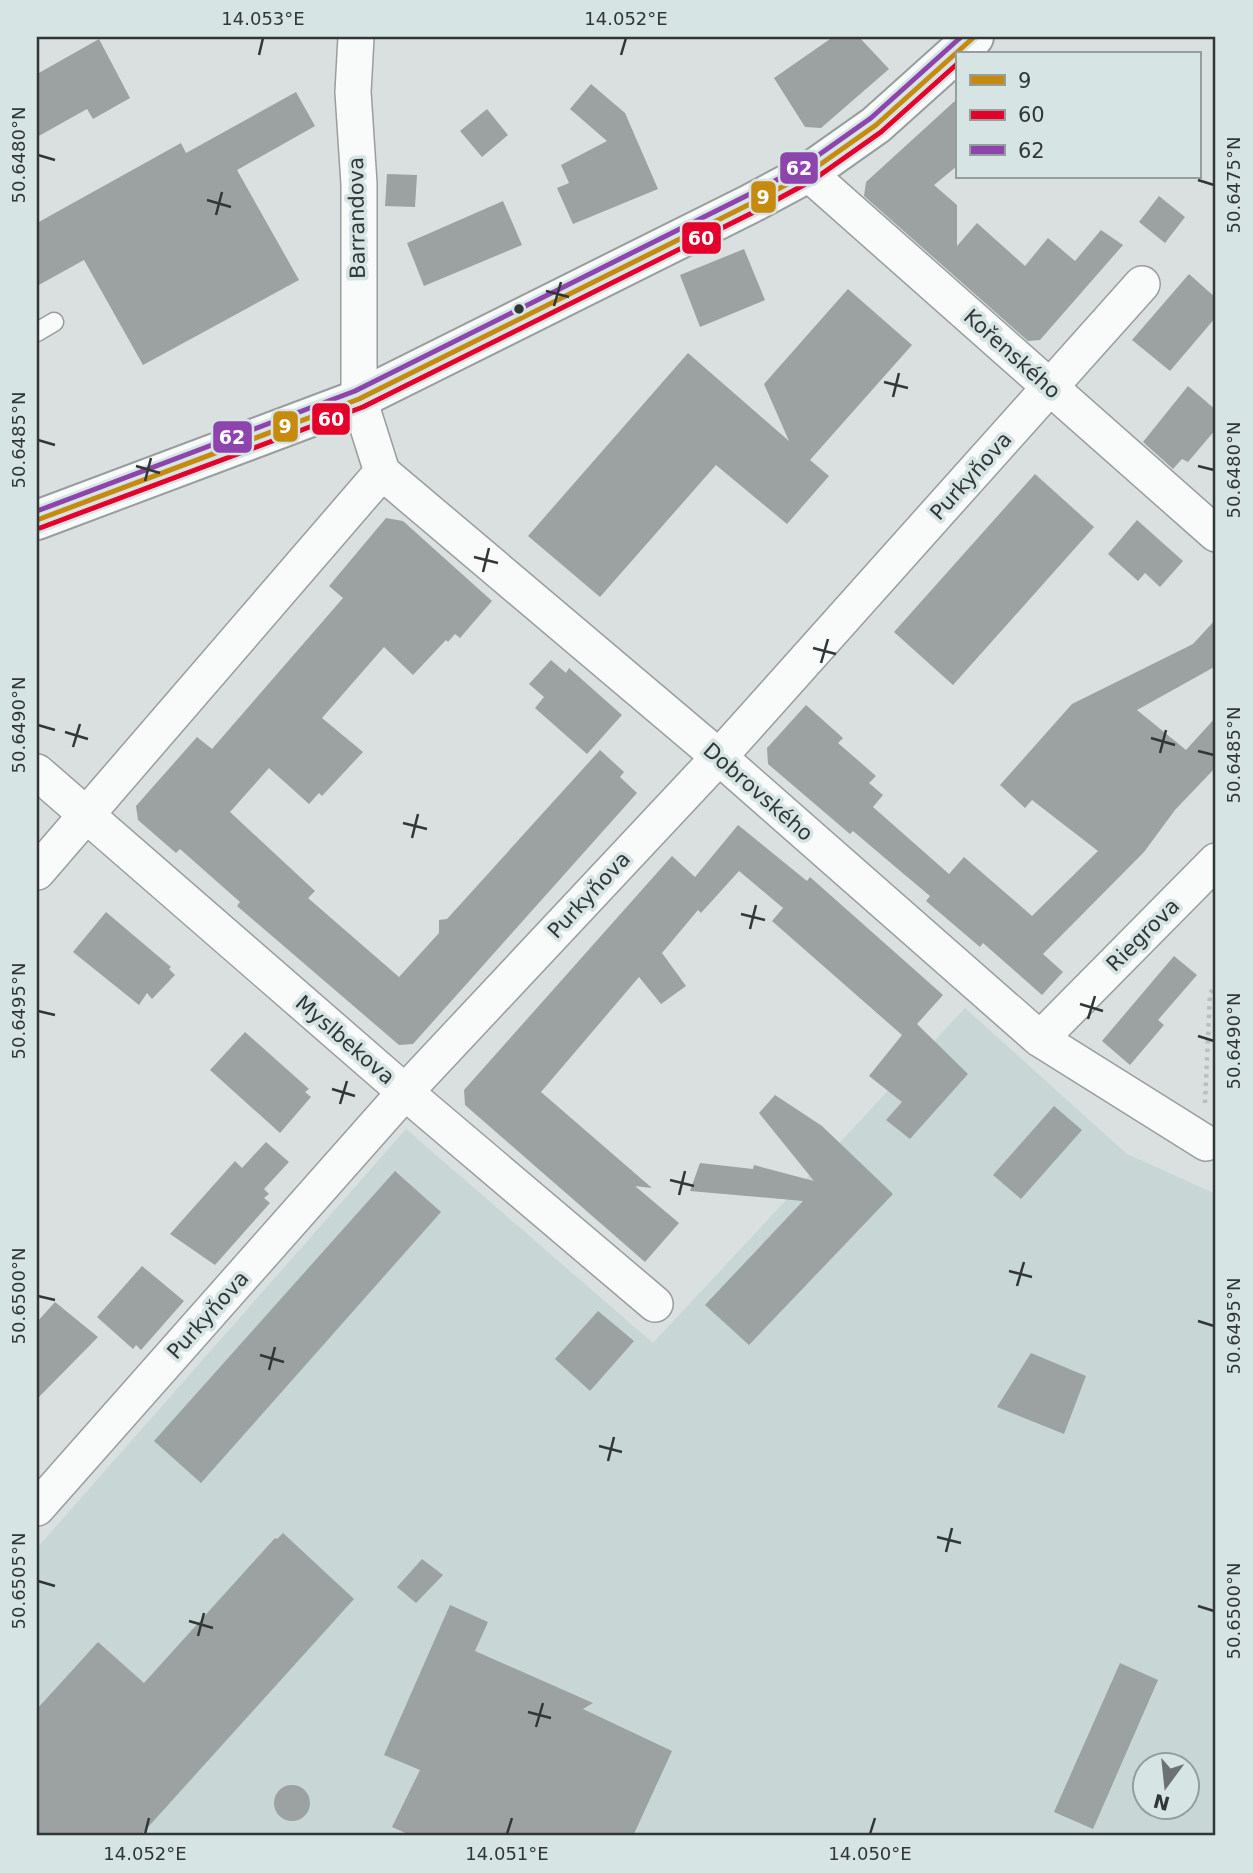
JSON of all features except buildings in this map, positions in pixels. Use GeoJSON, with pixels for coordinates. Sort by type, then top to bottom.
{"type":"FeatureCollection","features":[{"type":"Feature","properties":{"kind":"street","name":"Barrandova"},"geometry":{"type":"LineString","coordinates":[[356,37],[353,92],[359,184],[359,399]]}},
{"type":"Feature","properties":{"kind":"street"},"geometry":{"type":"LineString","coordinates":[[957,52],[974,37]]}},
{"type":"Feature","properties":{"kind":"street"},"geometry":{"type":"LineString","coordinates":[[37,520],[359,399],[808,173],[876,125],[956,53]]}},
{"type":"Feature","properties":{"kind":"street","name":"Kořenského"},"geometry":{"type":"LineString","coordinates":[[808,173],[1216,534]]}},
{"type":"Feature","properties":{"kind":"street","name":"Purkyňova"},"geometry":{"type":"LineString","coordinates":[[37,1508],[405,1092],[719,757],[1142,284]]}},
{"type":"Feature","properties":{"kind":"street"},"geometry":{"type":"LineString","coordinates":[[37,872],[382,472],[359,399]]}},
{"type":"Feature","properties":{"kind":"street","name":"Dobrovského"},"geometry":{"type":"LineString","coordinates":[[382,472],[719,757],[1040,1039],[1206,1143]]}},
{"type":"Feature","properties":{"kind":"street","name":"Myslbekova"},"geometry":{"type":"LineString","coordinates":[[37,772],[405,1092],[655,1304]]}},
{"type":"Feature","properties":{"kind":"street","name":"Riegrova"},"geometry":{"type":"LineString","coordinates":[[1040,1039],[1216,860]]}},
{"type":"Feature","properties":{"kind":"lane"},"geometry":{"type":"LineString","coordinates":[[37,332],[54,322]]}},
{"type":"Feature","properties":{"kind":"path"},"geometry":{"type":"LineString","coordinates":[[1206,1143],[1204,1078],[1210,994],[1216,983]]}},
{"type":"Feature","properties":{"kind":"shaded area"},"geometry":{"type":"Polygon","coordinates":[[[965,1008],[1127,1154],[1216,1194],[1216,1836],[37,1836],[37,1548],[406,1129],[653,1343],[965,1008]]]}},
{"type":"Feature","properties":{"kind":"transit line","name":"62"},"geometry":{"type":"LineString","coordinates":[[37,511],[355,391],[746,196],[803,166],[871,118],[961,37]]}},
{"type":"Feature","properties":{"kind":"transit line","name":"9"},"geometry":{"type":"LineString","coordinates":[[957,52],[974,37]]}},
{"type":"Feature","properties":{"kind":"transit line","name":"9"},"geometry":{"type":"LineString","coordinates":[[37,520],[359,399],[750,204],[808,173],[876,125],[956,53]]}},
{"type":"Feature","properties":{"kind":"transit line","name":"60"},"geometry":{"type":"LineString","coordinates":[[40,528],[363,407],[754,212],[813,180],[881,132],[956,65]]}}]}
